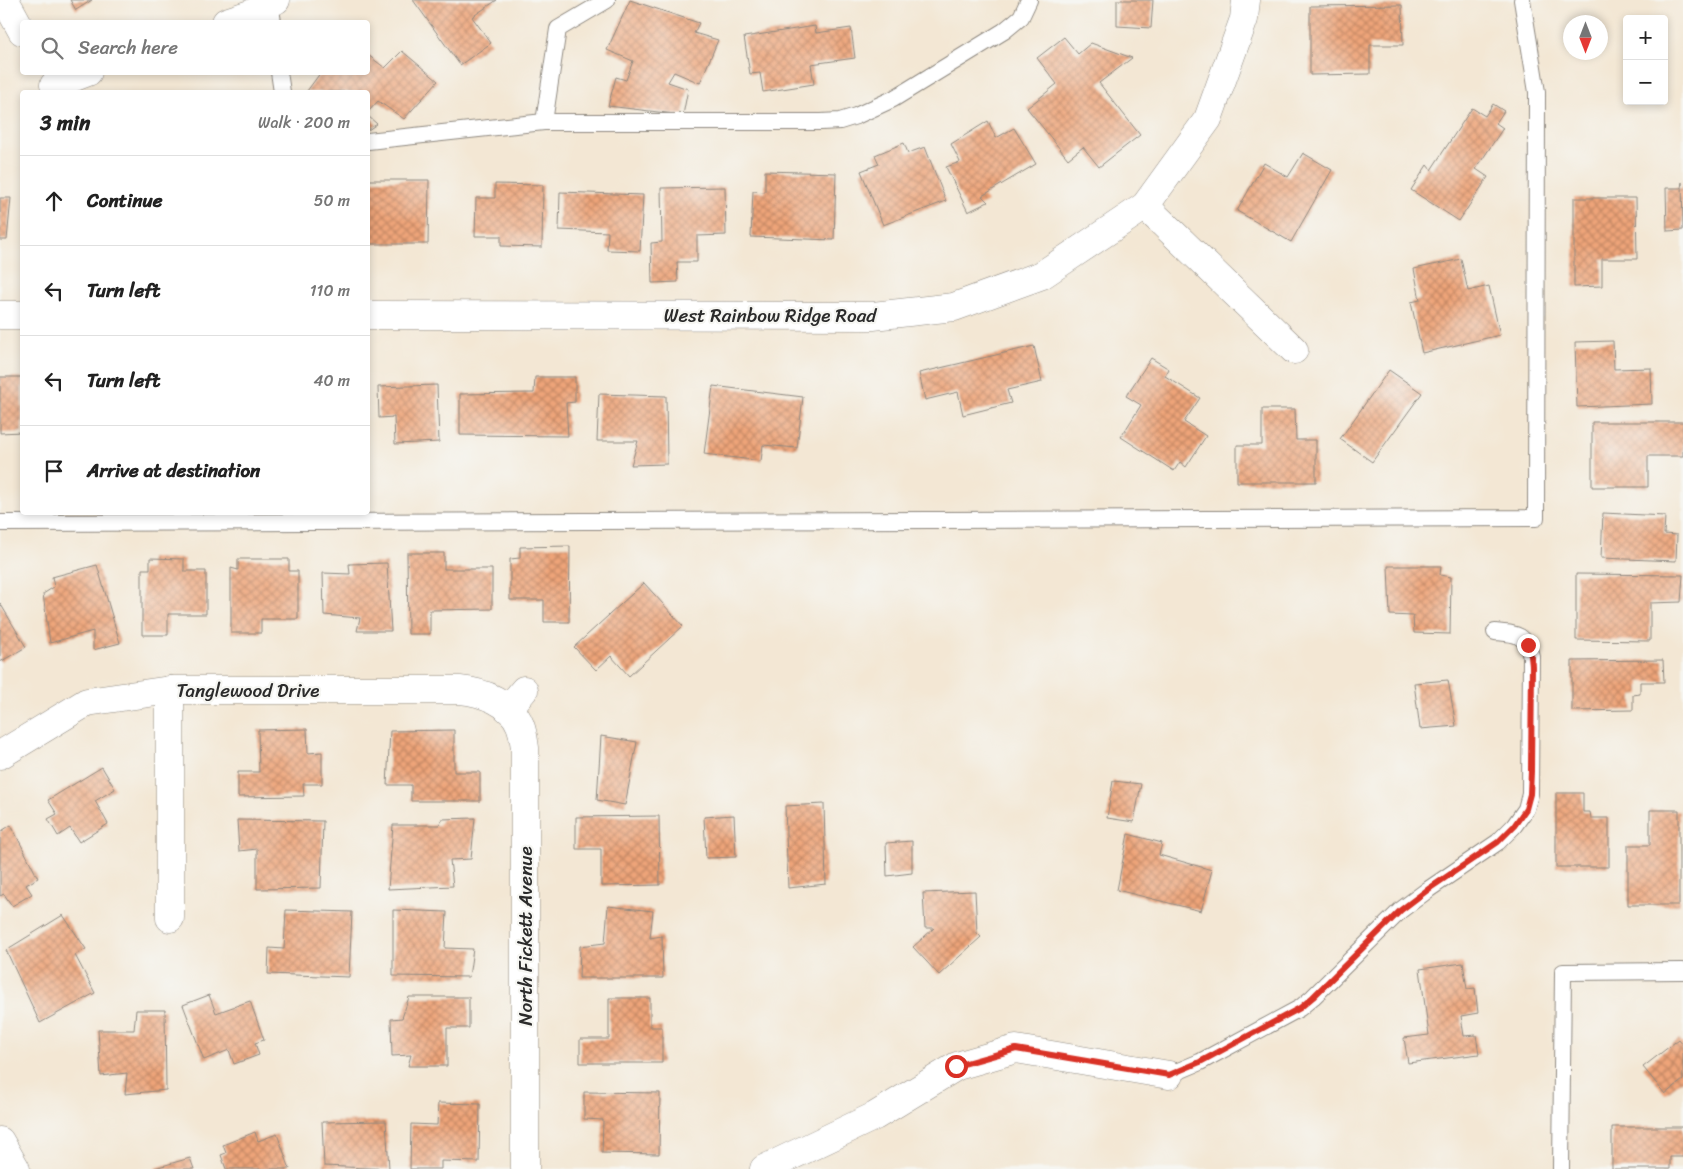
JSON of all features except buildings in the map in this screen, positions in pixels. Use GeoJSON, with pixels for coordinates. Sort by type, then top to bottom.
{"type":"FeatureCollection","features":[{"type":"Feature","properties":{"kind":"street"},"geometry":{"type":"LineString","coordinates":[[5,0],[20,27]]}},
{"type":"Feature","properties":{"kind":"street","name":"West Rainbow Ridge Road"},"geometry":{"type":"LineString","coordinates":[[370,315],[873,316],[954,308],[1042,276],[1145,206],[1208,119],[1244,20],[1246,0]]}},
{"type":"Feature","properties":{"kind":"street"},"geometry":{"type":"LineString","coordinates":[[232,20],[254,12],[273,9]]}},
{"type":"Feature","properties":{"kind":"street"},"geometry":{"type":"LineString","coordinates":[[52,83],[78,75]]}},
{"type":"Feature","properties":{"kind":"street"},"geometry":{"type":"LineString","coordinates":[[1145,206],[1294,350]]}},
{"type":"Feature","properties":{"kind":"street"},"geometry":{"type":"LineString","coordinates":[[0,315],[20,315]]}},
{"type":"Feature","properties":{"kind":"street"},"geometry":{"type":"LineString","coordinates":[[170,690],[170,918]]}},
{"type":"Feature","properties":{"kind":"street","name":"Tanglewood Drive"},"geometry":{"type":"LineString","coordinates":[[0,755],[87,702],[170,690],[460,690],[474,691],[492,698],[516,699]]}},
{"type":"Feature","properties":{"kind":"street","name":"North Fickett Avenue"},"geometry":{"type":"LineString","coordinates":[[516,699],[525,748],[525,1169]]}},
{"type":"Feature","properties":{"kind":"street"},"geometry":{"type":"LineString","coordinates":[[764,1169],[874,1116],[956,1066],[1016,1049],[1169,1075]]}},
{"type":"Feature","properties":{"kind":"street"},"geometry":{"type":"LineString","coordinates":[[0,1140],[16,1169]]}},
{"type":"Feature","properties":{"kind":"lane"},"geometry":{"type":"LineString","coordinates":[[544,122],[558,29],[606,0]]}},
{"type":"Feature","properties":{"kind":"lane"},"geometry":{"type":"LineString","coordinates":[[370,140],[544,122],[840,121],[893,99],[1004,31],[1021,17],[1029,0]]}},
{"type":"Feature","properties":{"kind":"lane"},"geometry":{"type":"LineString","coordinates":[[0,524],[1536,518],[1537,92],[1522,0]]}},
{"type":"Feature","properties":{"kind":"lane"},"geometry":{"type":"LineString","coordinates":[[279,75],[282,90]]}},
{"type":"Feature","properties":{"kind":"lane"},"geometry":{"type":"LineString","coordinates":[[1169,1075],[1200,1062],[1300,1008],[1401,910],[1498,842],[1514,826],[1526,809],[1530,794],[1531,656],[1528,645],[1523,638],[1514,634],[1495,632]]}},
{"type":"Feature","properties":{"kind":"lane"},"geometry":{"type":"LineString","coordinates":[[1561,1169],[1564,972],[1683,971]]}},
{"type":"Feature","properties":{"kind":"route"},"geometry":{"type":"LineString","coordinates":[[956,1066],[1016,1049],[1169,1075],[1200,1062],[1300,1008],[1401,910],[1498,842],[1514,826],[1526,809],[1530,794],[1531,771],[1532,666],[1528,645]]}}]}
